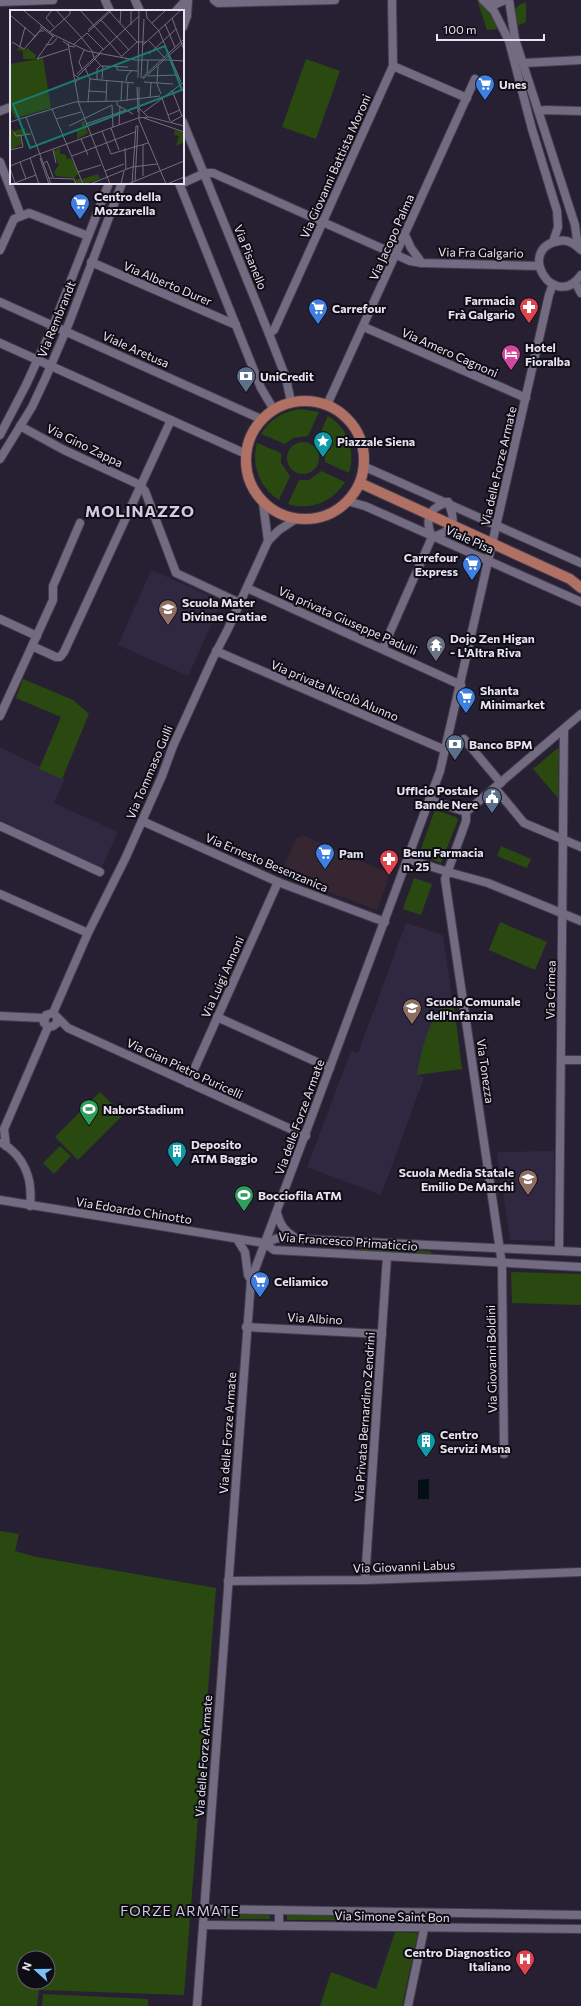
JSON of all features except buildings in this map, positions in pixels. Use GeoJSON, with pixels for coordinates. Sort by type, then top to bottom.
{"type":"FeatureCollection","features":[{"type":"Feature","properties":{"kind":"main road"},"geometry":{"type":"LineString","coordinates":[[312,401],[327,405],[342,414],[353,426],[362,444],[363,466],[360,483],[347,501],[338,509],[325,516],[310,519],[296,519],[281,515],[263,503],[254,491],[248,478],[246,454],[251,434],[262,418],[274,410],[291,402],[312,401]]}},
{"type":"Feature","properties":{"kind":"main road","name":"Viale Pisa"},"geometry":{"type":"LineString","coordinates":[[360,483],[570,579]]}},
{"type":"Feature","properties":{"kind":"main road"},"geometry":{"type":"LineString","coordinates":[[570,579],[581,580]]}},
{"type":"Feature","properties":{"kind":"main road"},"geometry":{"type":"LineString","coordinates":[[570,579],[581,588]]}},
{"type":"Feature","properties":{"kind":"street"},"geometry":{"type":"LineString","coordinates":[[0,2],[53,0]]}},
{"type":"Feature","properties":{"kind":"street"},"geometry":{"type":"LineString","coordinates":[[105,0],[110,10]]}},
{"type":"Feature","properties":{"kind":"street"},"geometry":{"type":"LineString","coordinates":[[135,0],[140,10]]}},
{"type":"Feature","properties":{"kind":"street"},"geometry":{"type":"LineString","coordinates":[[177,10],[187,0]]}},
{"type":"Feature","properties":{"kind":"street"},"geometry":{"type":"LineString","coordinates":[[184,24],[187,16],[187,0]]}},
{"type":"Feature","properties":{"kind":"street"},"geometry":{"type":"LineString","coordinates":[[214,0],[218,3],[335,0]]}},
{"type":"Feature","properties":{"kind":"street","name":"Via Giovanni Battista Moroni"},"geometry":{"type":"LineString","coordinates":[[269,334],[274,330],[393,66],[392,0]]}},
{"type":"Feature","properties":{"kind":"street"},"geometry":{"type":"LineString","coordinates":[[485,1],[496,4],[505,0]]}},
{"type":"Feature","properties":{"kind":"street"},"geometry":{"type":"LineString","coordinates":[[509,0],[515,39],[575,225],[580,249]]}},
{"type":"Feature","properties":{"kind":"street"},"geometry":{"type":"LineString","coordinates":[[485,1],[494,11],[509,41],[528,114],[557,211],[558,227],[553,242],[543,251],[539,266],[542,275],[553,284],[564,286],[575,282],[581,275]]}},
{"type":"Feature","properties":{"kind":"street"},"geometry":{"type":"LineString","coordinates":[[524,63],[581,60]]}},
{"type":"Feature","properties":{"kind":"street"},"geometry":{"type":"LineString","coordinates":[[393,66],[467,98]]}},
{"type":"Feature","properties":{"kind":"street","name":"Via Jacopo Palma"},"geometry":{"type":"LineString","coordinates":[[327,405],[364,327],[475,79]]}},
{"type":"Feature","properties":{"kind":"street"},"geometry":{"type":"LineString","coordinates":[[0,112],[10,107]]}},
{"type":"Feature","properties":{"kind":"street"},"geometry":{"type":"LineString","coordinates":[[539,111],[581,111]]}},
{"type":"Feature","properties":{"kind":"street","name":"Via Pisanello"},"geometry":{"type":"LineString","coordinates":[[184,124],[286,378],[291,402]]}},
{"type":"Feature","properties":{"kind":"street"},"geometry":{"type":"LineString","coordinates":[[0,162],[21,216]]}},
{"type":"Feature","properties":{"kind":"street"},"geometry":{"type":"LineString","coordinates":[[184,182],[204,173]]}},
{"type":"Feature","properties":{"kind":"street","name":"Via Fra Galgario"},"geometry":{"type":"LineString","coordinates":[[204,173],[213,173],[324,221],[410,261],[422,263],[539,266]]}},
{"type":"Feature","properties":{"kind":"street","name":"Via Rembrandt"},"geometry":{"type":"LineString","coordinates":[[0,435],[9,421],[53,326],[109,184]]}},
{"type":"Feature","properties":{"kind":"street","name":"Via Rembrandt"},"geometry":{"type":"LineString","coordinates":[[0,459],[32,407],[66,331],[122,184]]}},
{"type":"Feature","properties":{"kind":"street"},"geometry":{"type":"LineString","coordinates":[[181,184],[261,388],[274,410]]}},
{"type":"Feature","properties":{"kind":"street"},"geometry":{"type":"LineString","coordinates":[[0,250],[14,219],[29,213],[88,236]]}},
{"type":"Feature","properties":{"kind":"street","name":"Via Fra Galgario"},"geometry":{"type":"LineString","coordinates":[[405,234],[415,254],[422,263]]}},
{"type":"Feature","properties":{"kind":"street"},"geometry":{"type":"LineString","coordinates":[[553,242],[566,241],[580,249]]}},
{"type":"Feature","properties":{"kind":"street","name":"Via Alberto Durer"},"geometry":{"type":"LineString","coordinates":[[91,262],[236,325]]}},
{"type":"Feature","properties":{"kind":"street"},"geometry":{"type":"LineString","coordinates":[[575,282],[581,293]]}},
{"type":"Feature","properties":{"kind":"street","name":"Via delle Forze Armate"},"geometry":{"type":"LineString","coordinates":[[198,2006],[246,1326],[251,1280],[306,1136],[430,800],[446,750],[549,295],[553,284]]}},
{"type":"Feature","properties":{"kind":"street","name":"Viale Aretusa"},"geometry":{"type":"LineString","coordinates":[[0,302],[262,418]]}},
{"type":"Feature","properties":{"kind":"street","name":"Via Amero Cagnoni"},"geometry":{"type":"LineString","coordinates":[[364,327],[526,398]]}},
{"type":"Feature","properties":{"kind":"street"},"geometry":{"type":"LineString","coordinates":[[0,343],[246,454]]}},
{"type":"Feature","properties":{"kind":"street"},"geometry":{"type":"LineString","coordinates":[[32,646],[56,656],[62,655],[171,420]]}},
{"type":"Feature","properties":{"kind":"street","name":"Via Gino Zappa"},"geometry":{"type":"LineString","coordinates":[[20,426],[64,450],[140,485]]}},
{"type":"Feature","properties":{"kind":"street","name":"Viale Pisa"},"geometry":{"type":"LineString","coordinates":[[363,466],[448,502],[497,526],[581,563]]}},
{"type":"Feature","properties":{"kind":"street"},"geometry":{"type":"LineString","coordinates":[[140,485],[145,491],[176,573],[240,603]]}},
{"type":"Feature","properties":{"kind":"street","name":"Viale Pisa"},"geometry":{"type":"LineString","coordinates":[[347,501],[365,506],[581,602]]}},
{"type":"Feature","properties":{"kind":"street"},"geometry":{"type":"LineString","coordinates":[[383,648],[432,537],[428,528],[430,515],[437,506],[448,502],[454,518],[451,525],[444,534],[432,537]]}},
{"type":"Feature","properties":{"kind":"street"},"geometry":{"type":"LineString","coordinates":[[263,503],[268,540]]}},
{"type":"Feature","properties":{"kind":"street","name":"Via Tommaso Gulli"},"geometry":{"type":"LineString","coordinates":[[55,1016],[88,933],[142,822],[168,764],[173,746],[268,540],[279,530],[296,519]]}},
{"type":"Feature","properties":{"kind":"street"},"geometry":{"type":"LineString","coordinates":[[0,716],[53,600],[54,582],[80,523]]}},
{"type":"Feature","properties":{"kind":"street","name":"Via privata Giuseppe Padulli"},"geometry":{"type":"LineString","coordinates":[[247,588],[383,648],[461,685]]}},
{"type":"Feature","properties":{"kind":"street"},"geometry":{"type":"LineString","coordinates":[[0,619],[37,636]]}},
{"type":"Feature","properties":{"kind":"street","name":"Via privata Nicolò Alunno"},"geometry":{"type":"LineString","coordinates":[[216,651],[446,750]]}},
{"type":"Feature","properties":{"kind":"street"},"geometry":{"type":"LineString","coordinates":[[430,800],[466,812],[581,714]]}},
{"type":"Feature","properties":{"kind":"street","name":"Via Crimea"},"geometry":{"type":"LineString","coordinates":[[559,1251],[564,729]]}},
{"type":"Feature","properties":{"kind":"street"},"geometry":{"type":"LineString","coordinates":[[464,739],[524,823],[581,847]]}},
{"type":"Feature","properties":{"kind":"street","name":"Via Tonezza"},"geometry":{"type":"LineString","coordinates":[[466,812],[466,821],[445,879],[502,1264]]}},
{"type":"Feature","properties":{"kind":"street","name":"Via Ernesto Besenzanica"},"geometry":{"type":"LineString","coordinates":[[142,822],[278,882],[385,922]]}},
{"type":"Feature","properties":{"kind":"street"},"geometry":{"type":"LineString","coordinates":[[0,826],[100,872]]}},
{"type":"Feature","properties":{"kind":"street"},"geometry":{"type":"LineString","coordinates":[[414,861],[488,883],[581,921]]}},
{"type":"Feature","properties":{"kind":"street","name":"Via Luigi Annoni"},"geometry":{"type":"LineString","coordinates":[[188,1083],[278,882]]}},
{"type":"Feature","properties":{"kind":"street"},"geometry":{"type":"LineString","coordinates":[[0,894],[88,933]]}},
{"type":"Feature","properties":{"kind":"street"},"geometry":{"type":"LineString","coordinates":[[0,1016],[43,1018],[47,1014],[55,1016],[55,1025],[48,1027],[2,1130],[3,1144],[18,1157],[28,1174],[31,1190],[30,1206]]}},
{"type":"Feature","properties":{"kind":"street","name":"Via Gian Pietro Puricelli"},"geometry":{"type":"LineString","coordinates":[[55,1016],[68,1028],[306,1136]]}},
{"type":"Feature","properties":{"kind":"street"},"geometry":{"type":"LineString","coordinates":[[217,1017],[330,1068]]}},
{"type":"Feature","properties":{"kind":"street"},"geometry":{"type":"LineString","coordinates":[[43,1018],[48,1027]]}},
{"type":"Feature","properties":{"kind":"street"},"geometry":{"type":"LineString","coordinates":[[562,1060],[581,1060]]}},
{"type":"Feature","properties":{"kind":"street","name":"Via Edoardo Chinotto"},"geometry":{"type":"LineString","coordinates":[[0,1200],[264,1243]]}},
{"type":"Feature","properties":{"kind":"street"},"geometry":{"type":"LineString","coordinates":[[277,1213],[280,1224],[288,1233],[298,1238]]}},
{"type":"Feature","properties":{"kind":"street","name":"Via Francesco Primaticcio"},"geometry":{"type":"LineString","coordinates":[[264,1243],[278,1238],[298,1238],[526,1251],[581,1252]]}},
{"type":"Feature","properties":{"kind":"street"},"geometry":{"type":"LineString","coordinates":[[237,1239],[245,1252],[248,1275],[251,1280]]}},
{"type":"Feature","properties":{"kind":"street"},"geometry":{"type":"LineString","coordinates":[[351,1255],[348,1248],[353,1242]]}},
{"type":"Feature","properties":{"kind":"street","name":"Via Francesco Primaticcio"},"geometry":{"type":"LineString","coordinates":[[264,1243],[274,1250],[446,1259],[502,1264],[581,1267]]}},
{"type":"Feature","properties":{"kind":"street"},"geometry":{"type":"LineString","coordinates":[[433,1259],[437,1251],[434,1246]]}},
{"type":"Feature","properties":{"kind":"street"},"geometry":{"type":"LineString","coordinates":[[446,1259],[443,1252],[448,1247]]}},
{"type":"Feature","properties":{"kind":"street"},"geometry":{"type":"LineString","coordinates":[[526,1251],[522,1256],[522,1260],[526,1264]]}},
{"type":"Feature","properties":{"kind":"street","name":"Via Privata Bernardino Zendrini"},"geometry":{"type":"LineString","coordinates":[[364,1580],[387,1257]]}},
{"type":"Feature","properties":{"kind":"street","name":"Via Giovanni Boldini"},"geometry":{"type":"LineString","coordinates":[[502,1264],[504,1454]]}},
{"type":"Feature","properties":{"kind":"street","name":"Via Albino"},"geometry":{"type":"LineString","coordinates":[[246,1326],[382,1334]]}},
{"type":"Feature","properties":{"kind":"street","name":"Via Giovanni Labus"},"geometry":{"type":"LineString","coordinates":[[228,1581],[364,1580],[581,1572]]}},
{"type":"Feature","properties":{"kind":"street","name":"Via Simone Saint Bon"},"geometry":{"type":"LineString","coordinates":[[204,1908],[581,1915]]}},
{"type":"Feature","properties":{"kind":"street"},"geometry":{"type":"LineString","coordinates":[[279,1910],[279,1926]]}},
{"type":"Feature","properties":{"kind":"street"},"geometry":{"type":"LineString","coordinates":[[552,1915],[552,1929]]}},
{"type":"Feature","properties":{"kind":"street","name":"Via Simone Saint Bon"},"geometry":{"type":"LineString","coordinates":[[203,1925],[581,1929]]}},
{"type":"Feature","properties":{"kind":"street"},"geometry":{"type":"LineString","coordinates":[[408,2006],[424,1928]]}},
{"type":"Feature","properties":{"kind":"shaded area","name":"Scuola Mater Divinae Gratiae"},"geometry":{"type":"Polygon","coordinates":[[[151,570],[222,601],[188,676],[118,645],[151,570]]]}},
{"type":"Feature","properties":{"kind":"shaded area"},"geometry":{"type":"Polygon","coordinates":[[[0,747],[65,779],[54,803],[118,832],[101,869],[0,820],[0,747]]]}},
{"type":"Feature","properties":{"kind":"shaded area"},"geometry":{"type":"Polygon","coordinates":[[[302,835],[390,874],[377,910],[280,874],[297,837],[301,838],[302,835]]]}},
{"type":"Feature","properties":{"kind":"shaded area"},"geometry":{"type":"Polygon","coordinates":[[[406,923],[443,935],[462,1069],[418,1075],[424,1078],[381,1195],[307,1167],[351,1051],[358,1053],[406,923]]]}},
{"type":"Feature","properties":{"kind":"shaded area","name":"Scuola Media Statale Emilio De Marchi"},"geometry":{"type":"Polygon","coordinates":[[[554,1151],[553,1241],[510,1240],[497,1152],[554,1151]]]}},
{"type":"Feature","properties":{"kind":"shaded area"},"geometry":{"type":"Polygon","coordinates":[[[429,1479],[429,1499],[418,1499],[418,1480],[429,1479]]]}},
{"type":"Feature","properties":{"kind":"green space"},"geometry":{"type":"Polygon","coordinates":[[[477,0],[490,9],[499,29],[487,30],[477,0]]]}},
{"type":"Feature","properties":{"kind":"green space"},"geometry":{"type":"Polygon","coordinates":[[[526,2],[526,22],[517,26],[515,9],[519,5],[526,2]]]}},
{"type":"Feature","properties":{"kind":"green space"},"geometry":{"type":"Polygon","coordinates":[[[306,59],[340,71],[316,139],[282,127],[306,59]]]}},
{"type":"Feature","properties":{"kind":"green space"},"geometry":{"type":"Polygon","coordinates":[[[301,409],[319,412],[308,436],[293,438],[285,444],[261,434],[273,420],[283,414],[301,409]]]}},
{"type":"Feature","properties":{"kind":"green space"},"geometry":{"type":"Polygon","coordinates":[[[328,416],[341,427],[349,441],[351,448],[351,465],[349,473],[325,462],[324,447],[317,440],[328,416]]]}},
{"type":"Feature","properties":{"kind":"green space"},"geometry":{"type":"Polygon","coordinates":[[[300,442],[306,442],[316,449],[319,458],[318,464],[312,471],[306,474],[300,474],[290,467],[287,461],[287,455],[294,445],[300,442]]]}},
{"type":"Feature","properties":{"kind":"green space"},"geometry":{"type":"Polygon","coordinates":[[[257,443],[281,453],[281,463],[290,476],[279,500],[266,489],[258,475],[255,459],[257,443]]]}},
{"type":"Feature","properties":{"kind":"green space"},"geometry":{"type":"Polygon","coordinates":[[[321,471],[345,482],[334,495],[320,503],[304,506],[288,504],[299,480],[309,480],[321,471]]]}},
{"type":"Feature","properties":{"kind":"green space"},"geometry":{"type":"Polygon","coordinates":[[[23,679],[73,700],[89,714],[62,779],[39,769],[61,717],[16,698],[23,679]]]}},
{"type":"Feature","properties":{"kind":"green space"},"geometry":{"type":"Polygon","coordinates":[[[559,748],[558,798],[533,769],[559,748]]]}},
{"type":"Feature","properties":{"kind":"green space"},"geometry":{"type":"Polygon","coordinates":[[[435,810],[456,817],[458,820],[441,863],[419,854],[435,810]]]}},
{"type":"Feature","properties":{"kind":"green space"},"geometry":{"type":"Polygon","coordinates":[[[501,846],[531,859],[527,868],[497,856],[501,846]]]}},
{"type":"Feature","properties":{"kind":"green space"},"geometry":{"type":"Polygon","coordinates":[[[414,878],[432,884],[421,915],[403,909],[414,878]]]}},
{"type":"Feature","properties":{"kind":"green space"},"geometry":{"type":"Polygon","coordinates":[[[500,922],[547,942],[535,970],[489,950],[500,922]]]}},
{"type":"Feature","properties":{"kind":"green space"},"geometry":{"type":"Polygon","coordinates":[[[453,998],[462,1069],[417,1075],[424,1044],[433,1021],[445,1003],[453,998]]]}},
{"type":"Feature","properties":{"kind":"green space","name":"NaborStadium"},"geometry":{"type":"Polygon","coordinates":[[[100,1092],[123,1115],[78,1160],[55,1137],[100,1092]]]}},
{"type":"Feature","properties":{"kind":"green space"},"geometry":{"type":"Polygon","coordinates":[[[60,1146],[71,1156],[54,1174],[43,1163],[60,1146]]]}},
{"type":"Feature","properties":{"kind":"green space"},"geometry":{"type":"Polygon","coordinates":[[[362,1247],[430,1251],[432,1253],[362,1250],[362,1247]]]}},
{"type":"Feature","properties":{"kind":"green space"},"geometry":{"type":"Polygon","coordinates":[[[511,1272],[581,1274],[581,1305],[512,1303],[511,1272]]]}},
{"type":"Feature","properties":{"kind":"green space"},"geometry":{"type":"Polygon","coordinates":[[[0,1531],[19,1534],[15,1551],[37,1557],[216,1588],[184,1995],[39,1990],[37,2006],[0,2006],[0,1531]]]}},
{"type":"Feature","properties":{"kind":"green space"},"geometry":{"type":"Polygon","coordinates":[[[227,1913],[269,1913],[270,1919],[227,1919],[227,1913]]]}},
{"type":"Feature","properties":{"kind":"green space"},"geometry":{"type":"Polygon","coordinates":[[[287,1914],[340,1914],[340,1920],[287,1920],[287,1914]]]}},
{"type":"Feature","properties":{"kind":"green space"},"geometry":{"type":"Polygon","coordinates":[[[395,1932],[418,1933],[402,2006],[320,2006],[331,1972],[376,1989],[395,1932]]]}},
{"type":"Feature","properties":{"kind":"green space"},"geometry":{"type":"Polygon","coordinates":[[[43,1994],[148,1999],[148,2006],[42,2006],[43,1994]]]}},
{"type":"Feature","properties":{"kind":"place","name":"Unes"},"geometry":{"type":"Point","coordinates":[485,101]}},
{"type":"Feature","properties":{"kind":"place","name":"Centro della Mozzarella"},"geometry":{"type":"Point","coordinates":[80,220]}},
{"type":"Feature","properties":{"kind":"place","name":"Farmacia Frà Galgario"},"geometry":{"type":"Point","coordinates":[529,324]}},
{"type":"Feature","properties":{"kind":"place","name":"Carrefour"},"geometry":{"type":"Point","coordinates":[318,325]}},
{"type":"Feature","properties":{"kind":"place","name":"Hotel Fioralba"},"geometry":{"type":"Point","coordinates":[511,371]}},
{"type":"Feature","properties":{"kind":"place","name":"UniCredit"},"geometry":{"type":"Point","coordinates":[246,393]}},
{"type":"Feature","properties":{"kind":"place","name":"Piazzale Siena"},"geometry":{"type":"Point","coordinates":[323,458]}},
{"type":"Feature","properties":{"kind":"place","name":"Carrefour Express"},"geometry":{"type":"Point","coordinates":[472,581]}},
{"type":"Feature","properties":{"kind":"place","name":"Scuola Mater Divinae Gratiae"},"geometry":{"type":"Point","coordinates":[168,626]}},
{"type":"Feature","properties":{"kind":"place","name":"Dojo Zen Higan - L'Altra Riva"},"geometry":{"type":"Point","coordinates":[436,662]}},
{"type":"Feature","properties":{"kind":"place","name":"Shanta Minimarket"},"geometry":{"type":"Point","coordinates":[466,714]}},
{"type":"Feature","properties":{"kind":"place","name":"Banco BPM"},"geometry":{"type":"Point","coordinates":[455,761]}},
{"type":"Feature","properties":{"kind":"place","name":"Ufficio Postale Bande Nere"},"geometry":{"type":"Point","coordinates":[492,814]}},
{"type":"Feature","properties":{"kind":"place","name":"Pam"},"geometry":{"type":"Point","coordinates":[325,870]}},
{"type":"Feature","properties":{"kind":"place","name":"Benu Farmacia n. 25"},"geometry":{"type":"Point","coordinates":[389,876]}},
{"type":"Feature","properties":{"kind":"place","name":"Scuola Comunale dell'Infanzia"},"geometry":{"type":"Point","coordinates":[412,1025]}},
{"type":"Feature","properties":{"kind":"place","name":"NaborStadium"},"geometry":{"type":"Point","coordinates":[89,1126]}},
{"type":"Feature","properties":{"kind":"place","name":"Deposito ATM Baggio"},"geometry":{"type":"Point","coordinates":[177,1168]}},
{"type":"Feature","properties":{"kind":"place","name":"Scuola Media Statale Emilio De Marchi"},"geometry":{"type":"Point","coordinates":[528,1196]}},
{"type":"Feature","properties":{"kind":"place","name":"Bocciofila ATM"},"geometry":{"type":"Point","coordinates":[244,1212]}},
{"type":"Feature","properties":{"kind":"place","name":"Celiamico"},"geometry":{"type":"Point","coordinates":[260,1298]}},
{"type":"Feature","properties":{"kind":"place","name":"Centro Servizi Msna"},"geometry":{"type":"Point","coordinates":[426,1458]}},
{"type":"Feature","properties":{"kind":"place","name":"Centro Diagnostico Italiano"},"geometry":{"type":"Point","coordinates":[525,1976]}},
{"type":"Feature","properties":{"kind":"district","name":"MOLINAZZO"},"geometry":{"type":"Point","coordinates":[140,510]}},
{"type":"Feature","properties":{"kind":"district","name":"FORZE ARMATE"},"geometry":{"type":"Point","coordinates":[180,1910]}}]}
